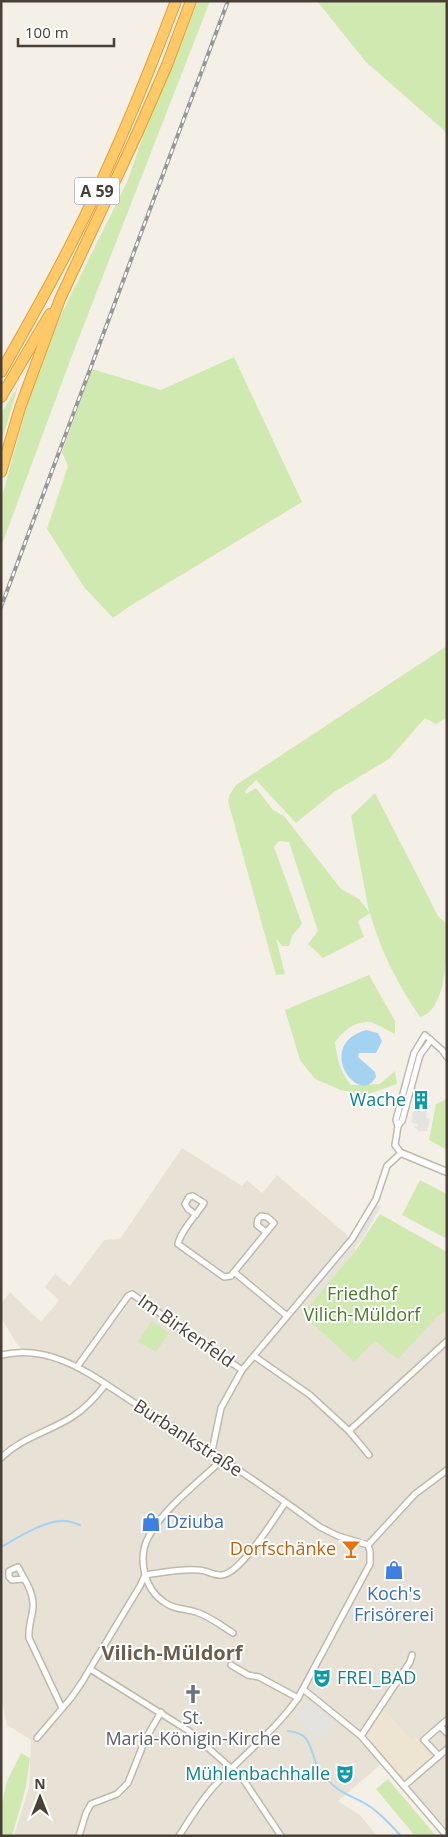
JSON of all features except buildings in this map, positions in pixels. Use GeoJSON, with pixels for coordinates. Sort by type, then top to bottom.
{"type":"FeatureCollection","features":[{"type":"Feature","properties":{"kind":"highway","name":"A 59"},"geometry":{"type":"LineString","coordinates":[[1,372],[72,242],[100,184],[154,61],[176,1]]}},
{"type":"Feature","properties":{"kind":"highway","name":"A 59"},"geometry":{"type":"LineString","coordinates":[[1,397],[60,299],[137,134],[167,65],[191,1]]}},
{"type":"Feature","properties":{"kind":"highway"},"geometry":{"type":"LineString","coordinates":[[1,472],[23,400],[60,299]]}},
{"type":"Feature","properties":{"kind":"street"},"geometry":{"type":"LineString","coordinates":[[447,1057],[425,1035],[414,1053],[404,1103],[396,1120],[398,1126],[395,1145],[401,1153],[447,1172]]}},
{"type":"Feature","properties":{"kind":"street"},"geometry":{"type":"LineString","coordinates":[[410,1080],[420,1055],[430,1040]]}},
{"type":"Feature","properties":{"kind":"street"},"geometry":{"type":"LineString","coordinates":[[212,1451],[221,1408],[242,1370],[352,1239],[376,1199],[387,1166],[401,1153]]}},
{"type":"Feature","properties":{"kind":"street"},"geometry":{"type":"LineString","coordinates":[[196,1215],[179,1238],[178,1244],[224,1277],[231,1276],[266,1232]]}},
{"type":"Feature","properties":{"kind":"street"},"geometry":{"type":"LineString","coordinates":[[234,1272],[287,1316]]}},
{"type":"Feature","properties":{"kind":"street","name":"Im Birkenfeld"},"geometry":{"type":"LineString","coordinates":[[76,1367],[128,1296],[132,1294],[242,1370]]}},
{"type":"Feature","properties":{"kind":"street"},"geometry":{"type":"LineString","coordinates":[[349,1431],[447,1341]]}},
{"type":"Feature","properties":{"kind":"street","name":"Burbankstraße"},"geometry":{"type":"LineString","coordinates":[[1,1355],[14,1352],[32,1352],[51,1356],[76,1367],[212,1451],[320,1528],[338,1536],[368,1545]]}},
{"type":"Feature","properties":{"kind":"street"},"geometry":{"type":"LineString","coordinates":[[254,1356],[310,1395],[349,1431],[369,1455]]}},
{"type":"Feature","properties":{"kind":"street"},"geometry":{"type":"LineString","coordinates":[[1,1458],[32,1436],[70,1418],[89,1405],[105,1385]]}},
{"type":"Feature","properties":{"kind":"street"},"geometry":{"type":"LineString","coordinates":[[223,1459],[170,1509],[148,1537],[144,1561],[148,1584],[162,1601],[176,1609],[198,1612],[233,1633]]}},
{"type":"Feature","properties":{"kind":"street"},"geometry":{"type":"LineString","coordinates":[[179,1836],[220,1780],[286,1715],[298,1698],[370,1564],[368,1545],[416,1494],[447,1470]]}},
{"type":"Feature","properties":{"kind":"street"},"geometry":{"type":"LineString","coordinates":[[145,1575],[186,1570],[201,1570],[221,1575],[227,1574],[242,1562],[255,1547],[285,1503]]}},
{"type":"Feature","properties":{"kind":"street"},"geometry":{"type":"LineString","coordinates":[[37,1738],[71,1698],[145,1575]]}},
{"type":"Feature","properties":{"kind":"street"},"geometry":{"type":"LineString","coordinates":[[24,1579],[33,1601],[28,1630],[29,1638],[62,1708]]}},
{"type":"Feature","properties":{"kind":"street"},"geometry":{"type":"LineString","coordinates":[[361,1736],[410,1662],[412,1655]]}},
{"type":"Feature","properties":{"kind":"street"},"geometry":{"type":"LineString","coordinates":[[231,1665],[248,1675],[259,1677],[298,1698]]}},
{"type":"Feature","properties":{"kind":"street"},"geometry":{"type":"LineString","coordinates":[[90,1669],[190,1731],[232,1769],[239,1773],[281,1836]]}},
{"type":"Feature","properties":{"kind":"street"},"geometry":{"type":"LineString","coordinates":[[303,1689],[361,1736],[404,1786],[445,1829],[447,1836]]}},
{"type":"Feature","properties":{"kind":"street"},"geometry":{"type":"LineString","coordinates":[[79,1836],[86,1812],[91,1804],[117,1794],[128,1783],[145,1740],[161,1712]]}},
{"type":"Feature","properties":{"kind":"street"},"geometry":{"type":"LineString","coordinates":[[439,1756],[424,1740],[447,1720]]}},
{"type":"Feature","properties":{"kind":"street"},"geometry":{"type":"LineString","coordinates":[[440,1726],[447,1733]]}},
{"type":"Feature","properties":{"kind":"street"},"geometry":{"type":"LineString","coordinates":[[404,1786],[447,1749]]}},
{"type":"Feature","properties":{"kind":"shaded area"},"geometry":{"type":"Polygon","coordinates":[[[414,1108],[427,1111],[426,1117],[430,1119],[427,1131],[418,1131],[418,1129],[414,1128],[414,1126],[418,1127],[418,1124],[411,1122],[414,1108]]]}},
{"type":"Feature","properties":{"kind":"shaded area"},"geometry":{"type":"Polygon","coordinates":[[[182,1148],[242,1186],[247,1180],[262,1193],[277,1175],[346,1234],[356,1250],[302,1314],[354,1362],[375,1341],[437,1317],[447,1310],[447,1829],[385,1761],[338,1801],[360,1815],[377,1836],[14,1836],[29,1787],[31,1740],[7,1725],[1,1695],[1,1357],[26,1353],[17,1344],[1,1318],[1,1304],[10,1292],[41,1322],[59,1300],[45,1287],[55,1274],[70,1286],[104,1240],[120,1239],[182,1148]]]}},
{"type":"Feature","properties":{"kind":"shaded area"},"geometry":{"type":"Polygon","coordinates":[[[376,1205],[381,1206],[363,1238],[312,1297],[308,1295],[358,1235],[376,1205]]]}},
{"type":"Feature","properties":{"kind":"shaded area"},"geometry":{"type":"Polygon","coordinates":[[[308,1700],[335,1723],[319,1739],[295,1716],[308,1700]]]}},
{"type":"Feature","properties":{"kind":"shaded area"},"geometry":{"type":"Polygon","coordinates":[[[384,1709],[412,1740],[416,1736],[433,1755],[405,1780],[366,1736],[384,1709]]]}},
{"type":"Feature","properties":{"kind":"green space"},"geometry":{"type":"Polygon","coordinates":[[[198,1],[210,1],[71,358],[1,547],[1,500],[40,363],[56,325],[127,182],[144,134],[198,1]]]}},
{"type":"Feature","properties":{"kind":"green space"},"geometry":{"type":"Polygon","coordinates":[[[317,1],[447,1],[447,133],[366,62],[317,1]]]}},
{"type":"Feature","properties":{"kind":"green space"},"geometry":{"type":"Polygon","coordinates":[[[234,357],[302,502],[113,618],[84,587],[47,529],[68,466],[62,452],[92,369],[161,390],[234,357]]]}},
{"type":"Feature","properties":{"kind":"green space"},"geometry":{"type":"Polygon","coordinates":[[[18,386],[1,445],[1,414],[18,386]]]}},
{"type":"Feature","properties":{"kind":"green space"},"geometry":{"type":"Polygon","coordinates":[[[447,646],[447,717],[436,724],[425,718],[389,759],[334,792],[296,823],[256,780],[245,791],[246,794],[256,788],[273,810],[284,816],[341,889],[359,899],[369,912],[351,816],[375,793],[438,916],[447,924],[446,963],[441,991],[436,1003],[429,1012],[420,1017],[390,967],[370,913],[358,921],[364,937],[323,958],[308,944],[318,931],[289,842],[279,841],[274,847],[302,924],[292,936],[289,946],[282,946],[276,938],[285,974],[276,975],[228,801],[236,785],[447,646]]]}},
{"type":"Feature","properties":{"kind":"green space"},"geometry":{"type":"Polygon","coordinates":[[[369,975],[395,1021],[395,1034],[369,1022],[354,1025],[335,1042],[338,1059],[344,1075],[351,1085],[380,1084],[395,1071],[397,1084],[363,1096],[341,1090],[315,1079],[300,1060],[285,1010],[369,975]]]}},
{"type":"Feature","properties":{"kind":"green space"},"geometry":{"type":"Polygon","coordinates":[[[447,1099],[447,1150],[429,1140],[436,1104],[447,1099]]]}},
{"type":"Feature","properties":{"kind":"green space"},"geometry":{"type":"Polygon","coordinates":[[[420,1180],[447,1194],[447,1239],[402,1215],[420,1180]]]}},
{"type":"Feature","properties":{"kind":"green space","name":"Friedhof Vilich-Müldorf"},"geometry":{"type":"Polygon","coordinates":[[[380,1214],[447,1252],[447,1310],[437,1317],[398,1359],[375,1341],[354,1362],[302,1314],[356,1250],[380,1214]]]}},
{"type":"Feature","properties":{"kind":"green space"},"geometry":{"type":"Polygon","coordinates":[[[152,1321],[169,1333],[156,1352],[138,1342],[152,1321]]]}},
{"type":"Feature","properties":{"kind":"green space"},"geometry":{"type":"Polygon","coordinates":[[[21,1753],[30,1758],[26,1787],[12,1836],[1,1836],[1,1808],[7,1781],[21,1753]]]}},
{"type":"Feature","properties":{"kind":"green space"},"geometry":{"type":"Polygon","coordinates":[[[388,1779],[436,1836],[415,1836],[376,1789],[388,1779]]]}},
{"type":"Feature","properties":{"kind":"water"},"geometry":{"type":"Polygon","coordinates":[[[366,1030],[378,1033],[382,1041],[376,1053],[359,1053],[358,1057],[375,1072],[376,1077],[368,1085],[360,1085],[347,1074],[343,1065],[342,1055],[345,1045],[352,1036],[366,1030]]]}},
{"type":"Feature","properties":{"kind":"waterway"},"geometry":{"type":"LineString","coordinates":[[1,1547],[46,1524],[66,1521],[80,1525]]}},
{"type":"Feature","properties":{"kind":"waterway"},"geometry":{"type":"LineString","coordinates":[[288,1731],[305,1737],[318,1767],[331,1783],[340,1791],[371,1807],[401,1836]]}},
{"type":"Feature","properties":{"kind":"railway"},"geometry":{"type":"LineString","coordinates":[[1,607],[228,1]]}},
{"type":"Feature","properties":{"kind":"place","name":"Wache"},"geometry":{"type":"Point","coordinates":[421,1100]}},
{"type":"Feature","properties":{"kind":"place","name":"Dziuba"},"geometry":{"type":"Point","coordinates":[151,1522]}},
{"type":"Feature","properties":{"kind":"place","name":"Dorfschänke"},"geometry":{"type":"Point","coordinates":[351,1549]}},
{"type":"Feature","properties":{"kind":"place","name":"Koch's Frisörerei"},"geometry":{"type":"Point","coordinates":[394,1570]}},
{"type":"Feature","properties":{"kind":"place","name":"FREI_BAD"},"geometry":{"type":"Point","coordinates":[322,1678]}},
{"type":"Feature","properties":{"kind":"place","name":"St. Maria-Königin-Kirche"},"geometry":{"type":"Point","coordinates":[193,1694]}},
{"type":"Feature","properties":{"kind":"place","name":"Mühlenbachhalle"},"geometry":{"type":"Point","coordinates":[345,1774]}},
{"type":"Feature","properties":{"kind":"district","name":"Vilich-Müldorf"},"geometry":{"type":"Point","coordinates":[172,1653]}}]}
